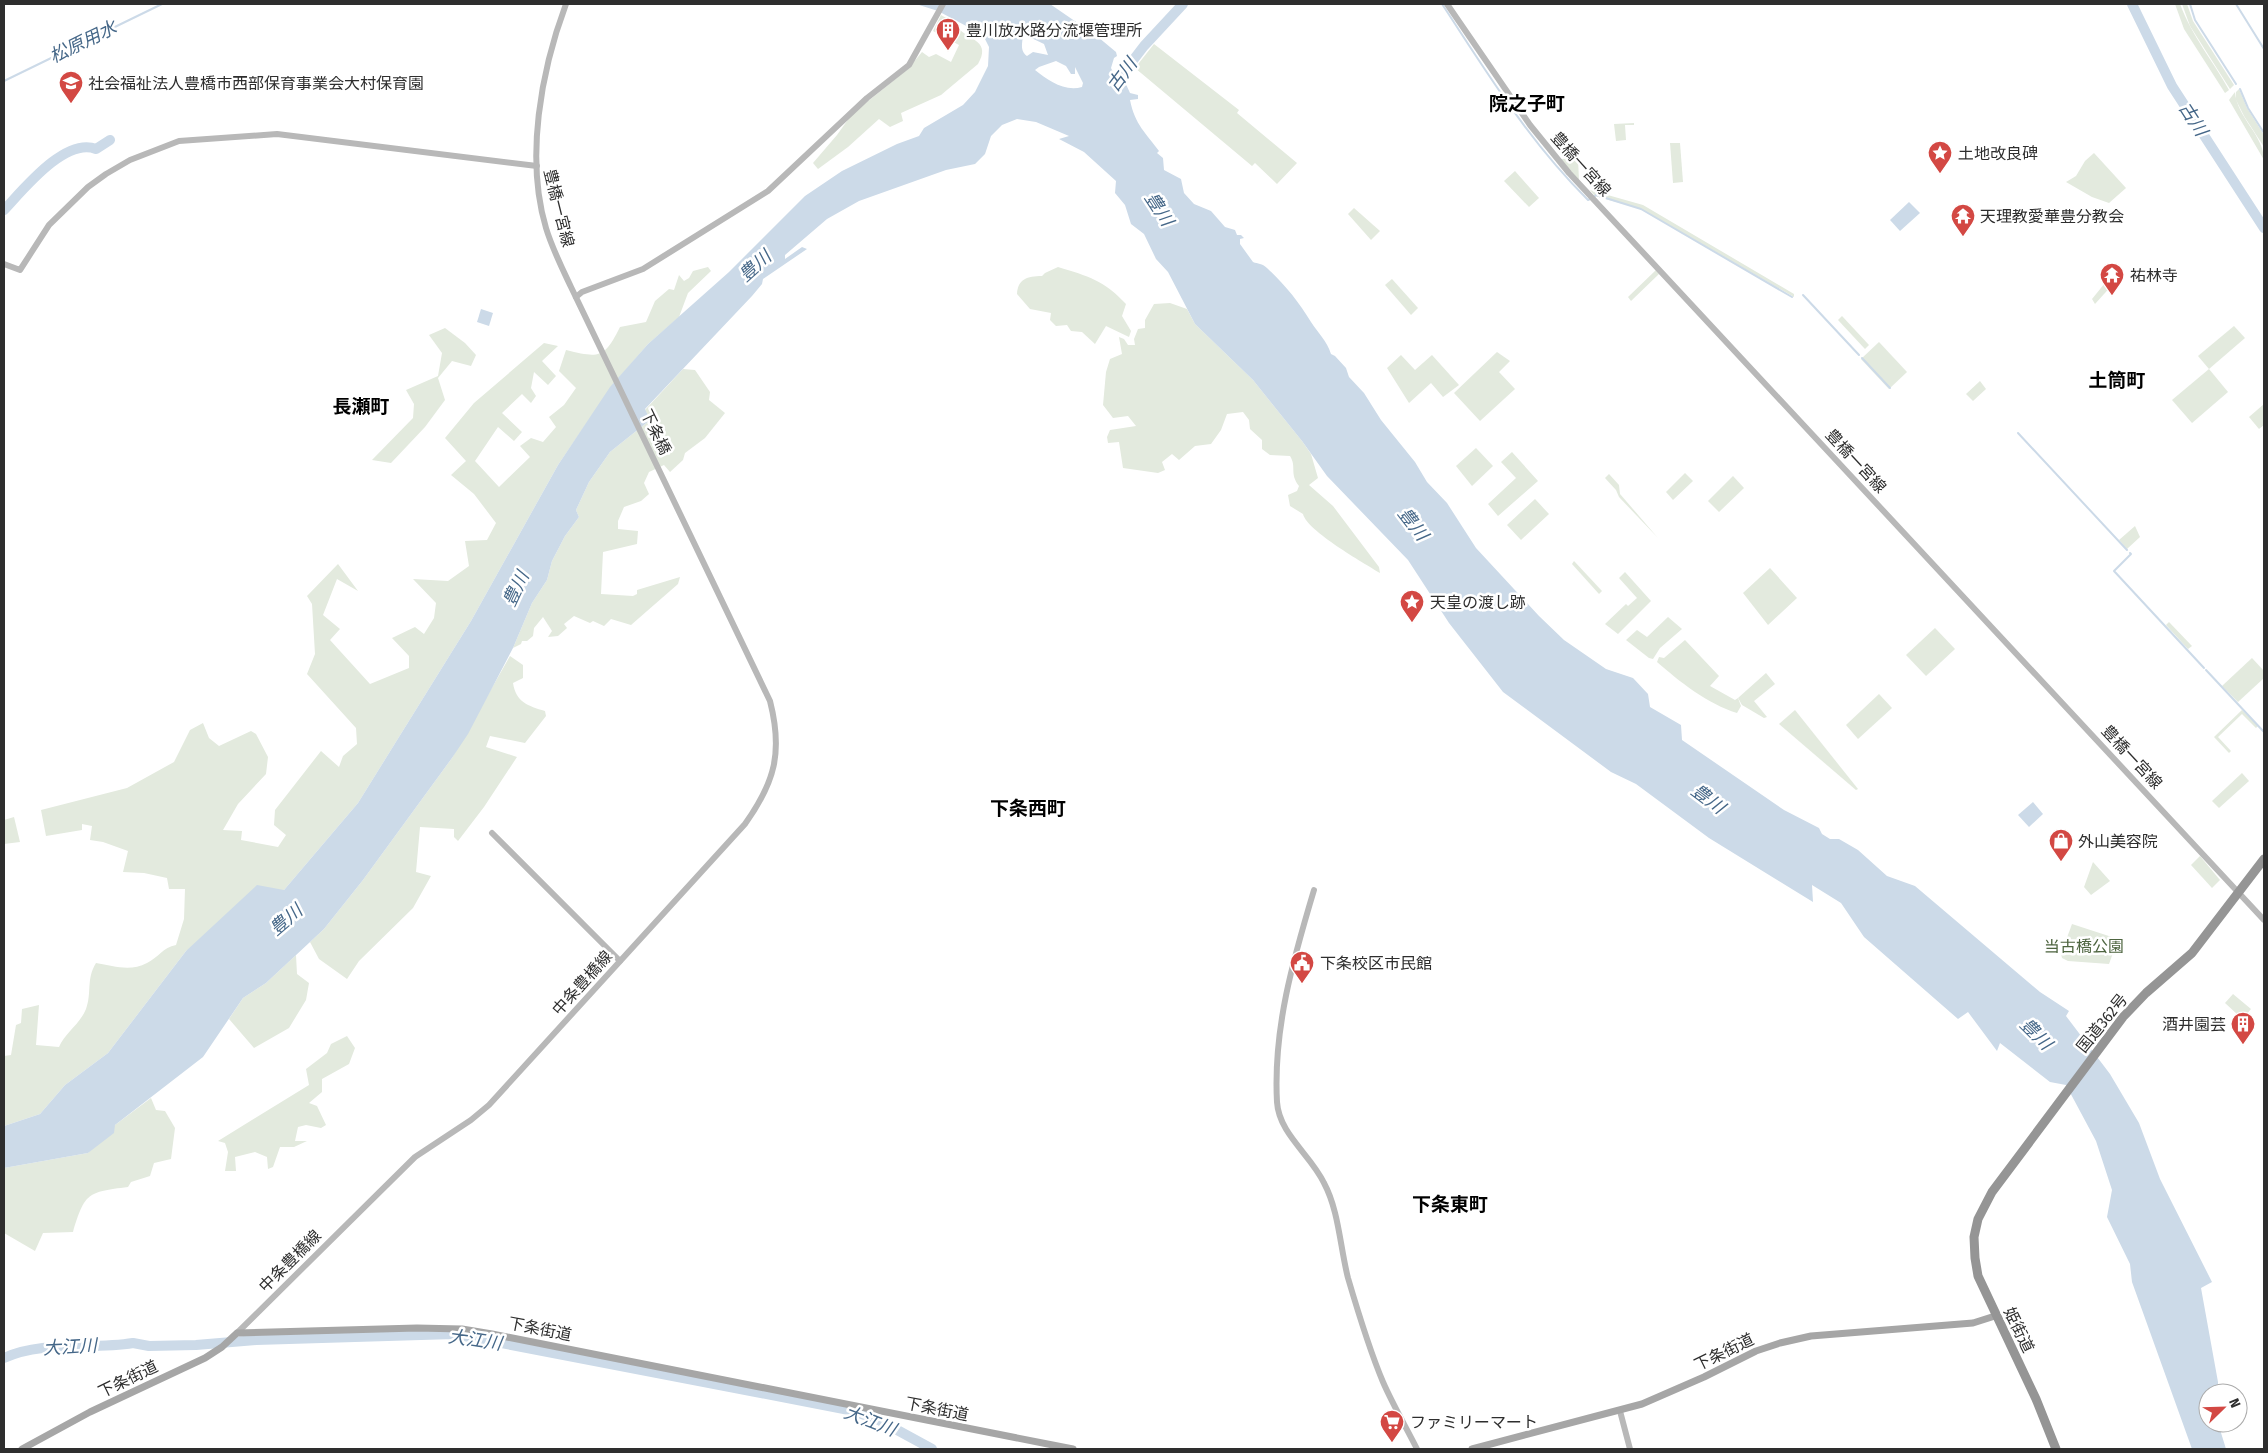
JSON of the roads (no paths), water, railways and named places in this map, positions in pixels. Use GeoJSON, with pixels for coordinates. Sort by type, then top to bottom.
{"type":"FeatureCollection","features":[{"type":"Feature","properties":{"kind":"highway","name":"国道362号"},"geometry":{"type":"LineString","coordinates":[[1978,1219],[1995,1187],[2120,1021],[2146,993],[2192,953],[2264,859]]}},
{"type":"Feature","properties":{"kind":"highway","name":"姫街道"},"geometry":{"type":"LineString","coordinates":[[1978,1219],[1974,1246],[1976,1267],[1996,1316],[2036,1399],[2056,1449]]}},
{"type":"Feature","properties":{"kind":"main road"},"geometry":{"type":"LineString","coordinates":[[537,166],[541,100],[566,4]]}},
{"type":"Feature","properties":{"kind":"main road"},"geometry":{"type":"LineString","coordinates":[[576,297],[582,292],[643,269],[768,191],[867,98],[909,64],[943,4]]}},
{"type":"Feature","properties":{"kind":"main road","name":"豊橋一宮線"},"geometry":{"type":"LineString","coordinates":[[1448,4],[1530,126],[1563,166],[2018,653],[2264,920]]}},
{"type":"Feature","properties":{"kind":"main road","name":"豊橋一宮線"},"geometry":{"type":"LineString","coordinates":[[4,264],[20,270],[49,225],[66,207],[106,174],[130,160],[179,141],[277,134],[537,166],[539,193],[546,227],[558,260],[576,297]]}},
{"type":"Feature","properties":{"kind":"main road","name":"下条橋"},"geometry":{"type":"LineString","coordinates":[[576,297],[712,579]]}},
{"type":"Feature","properties":{"kind":"main road","name":"中条豊橋線"},"geometry":{"type":"LineString","coordinates":[[235,1335],[415,1157],[471,1120],[489,1105],[745,824],[761,802],[774,768],[776,735],[770,702],[712,579]]}},
{"type":"Feature","properties":{"kind":"main road"},"geometry":{"type":"LineString","coordinates":[[492,833],[620,961]]}},
{"type":"Feature","properties":{"kind":"main road"},"geometry":{"type":"LineString","coordinates":[[1314,890],[1292,967],[1280,1021],[1278,1111],[1288,1131],[1317,1170],[1329,1193],[1348,1278],[1376,1363],[1418,1449]]}},
{"type":"Feature","properties":{"kind":"main road","name":"下条街道"},"geometry":{"type":"LineString","coordinates":[[1472,1449],[1620,1411],[1663,1396],[1756,1351],[1780,1342],[1811,1336],[1973,1323],[1996,1316]]}},
{"type":"Feature","properties":{"kind":"main road","name":"下条街道"},"geometry":{"type":"LineString","coordinates":[[22,1449],[90,1412],[205,1358],[224,1346],[235,1335],[417,1328],[462,1329],[757,1385],[1073,1449]]}},
{"type":"Feature","properties":{"kind":"main road"},"geometry":{"type":"LineString","coordinates":[[1620,1411],[1630,1449]]}},
{"type":"Feature","properties":{"kind":"water","name":"豊川"},"geometry":{"type":"Polygon","coordinates":[[[916,4],[1050,4],[1098,37],[1116,52],[1117,56],[1114,58],[1111,68],[1115,76],[1125,82],[1130,93],[1138,95],[1138,99],[1130,100],[1132,109],[1142,128],[1159,151],[1157,153],[1163,158],[1164,170],[1181,179],[1184,193],[1194,204],[1211,211],[1225,227],[1235,230],[1237,235],[1241,235],[1244,238],[1240,239],[1240,244],[1253,262],[1265,266],[1291,294],[1325,341],[1331,354],[1346,368],[1349,377],[1364,393],[1381,420],[1415,462],[1427,482],[1447,503],[1476,548],[1539,616],[1564,640],[1606,669],[1633,678],[1648,694],[1650,707],[1681,725],[1682,740],[1784,810],[1819,828],[1822,834],[1830,839],[1839,839],[1858,850],[1887,876],[1915,886],[2040,992],[2069,1011],[2066,1016],[2110,1074],[2139,1123],[2160,1179],[2212,1282],[2201,1288],[2218,1383],[2198,1383],[2198,1433],[2221,1433],[2226,1449],[2192,1449],[2132,1282],[2130,1264],[2107,1217],[2112,1190],[2096,1141],[2066,1085],[2050,1082],[2000,1043],[1997,1051],[1968,1012],[1958,1019],[1864,937],[1841,903],[1812,885],[1813,902],[1709,838],[1636,784],[1611,772],[1503,692],[1449,623],[1408,560],[1327,476],[1302,441],[1253,380],[1195,324],[1168,272],[1156,259],[1144,234],[1131,224],[1125,205],[1115,193],[1116,181],[1084,152],[1059,139],[1069,136],[1036,122],[1017,119],[1002,125],[991,136],[985,154],[975,164],[946,170],[859,201],[827,219],[785,255],[785,259],[802,247],[807,249],[763,279],[762,284],[752,296],[645,409],[650,420],[610,452],[589,482],[576,510],[579,517],[565,536],[552,561],[547,580],[532,603],[513,648],[468,734],[363,880],[324,929],[266,983],[243,998],[203,1057],[115,1125],[114,1133],[88,1153],[4,1168],[4,1126],[40,1114],[65,1085],[108,1053],[186,951],[257,885],[284,890],[358,803],[471,621],[558,465],[610,387],[648,344],[729,272],[805,196],[842,171],[897,144],[919,136],[924,128],[963,105],[975,92],[988,66],[989,47],[985,39],[970,28],[938,11],[916,4]],[[1025,35],[1023,36],[1023,52],[1027,56],[1033,52],[1048,55],[1044,44],[1025,35]],[[1056,61],[1035,70],[1051,81],[1063,86],[1069,88],[1082,87],[1083,83],[1075,67],[1075,74],[1071,74],[1066,66],[1056,61]]]}},
{"type":"Feature","properties":{"kind":"water"},"geometry":{"type":"Polygon","coordinates":[[[1909,202],[1920,213],[1900,231],[1890,220],[1909,202]]]}},
{"type":"Feature","properties":{"kind":"water"},"geometry":{"type":"Polygon","coordinates":[[[481,309],[493,313],[489,326],[477,322],[481,309]]]}},
{"type":"Feature","properties":{"kind":"water"},"geometry":{"type":"Polygon","coordinates":[[[2033,802],[2043,814],[2029,827],[2018,815],[2033,802]]]}},
{"type":"Feature","properties":{"kind":"waterway","name":"松原用水"},"geometry":{"type":"LineString","coordinates":[[4,81],[162,4]]}},
{"type":"Feature","properties":{"kind":"waterway","name":"古川"},"geometry":{"type":"LineString","coordinates":[[1111,89],[1144,46],[1183,4]]}},
{"type":"Feature","properties":{"kind":"waterway"},"geometry":{"type":"LineString","coordinates":[[1442,4],[1510,106],[1546,154],[1588,200],[1590,199]]}},
{"type":"Feature","properties":{"kind":"waterway","name":"古川"},"geometry":{"type":"LineString","coordinates":[[2132,4],[2172,86],[2264,228]]}},
{"type":"Feature","properties":{"kind":"waterway"},"geometry":{"type":"LineString","coordinates":[[2190,4],[2195,20],[2236,84]]}},
{"type":"Feature","properties":{"kind":"waterway"},"geometry":{"type":"LineString","coordinates":[[2236,4],[2264,49]]}},
{"type":"Feature","properties":{"kind":"waterway"},"geometry":{"type":"LineString","coordinates":[[2240,89],[2248,108],[2264,133]]}},
{"type":"Feature","properties":{"kind":"waterway"},"geometry":{"type":"LineString","coordinates":[[4,210],[33,179],[58,158],[84,147],[96,149],[110,140]]}},
{"type":"Feature","properties":{"kind":"waterway"},"geometry":{"type":"LineString","coordinates":[[1594,197],[1596,195],[1641,209],[1792,297]]}},
{"type":"Feature","properties":{"kind":"waterway"},"geometry":{"type":"LineString","coordinates":[[1803,295],[1859,355]]}},
{"type":"Feature","properties":{"kind":"waterway"},"geometry":{"type":"LineString","coordinates":[[1862,358],[1890,388]]}},
{"type":"Feature","properties":{"kind":"waterway"},"geometry":{"type":"LineString","coordinates":[[2018,433],[2127,550]]}},
{"type":"Feature","properties":{"kind":"waterway"},"geometry":{"type":"LineString","coordinates":[[2130,553],[2114,571],[2204,668]]}},
{"type":"Feature","properties":{"kind":"waterway"},"geometry":{"type":"LineString","coordinates":[[2206,670],[2264,732]]}},
{"type":"Feature","properties":{"kind":"waterway","name":"大江川"},"geometry":{"type":"LineString","coordinates":[[4,1358],[19,1352],[51,1347],[133,1343],[149,1346],[196,1345],[256,1340],[454,1334],[849,1410],[877,1419],[932,1449]]}},
{"type":"Feature","properties":{"kind":"place","name":"豊川放水路分流堰管理所"},"geometry":{"type":"Point","coordinates":[948,51]}},
{"type":"Feature","properties":{"kind":"place","name":"社会福祉法人豊橋市西部保育事業会大村保育園"},"geometry":{"type":"Point","coordinates":[71,104]}},
{"type":"Feature","properties":{"kind":"place","name":"土地改良碑"},"geometry":{"type":"Point","coordinates":[1940,174]}},
{"type":"Feature","properties":{"kind":"place","name":"天理教愛華豊分教会"},"geometry":{"type":"Point","coordinates":[1963,237]}},
{"type":"Feature","properties":{"kind":"place","name":"祐林寺"},"geometry":{"type":"Point","coordinates":[2112,296]}},
{"type":"Feature","properties":{"kind":"place","name":"天皇の渡し跡"},"geometry":{"type":"Point","coordinates":[1412,623]}},
{"type":"Feature","properties":{"kind":"place","name":"外山美容院"},"geometry":{"type":"Point","coordinates":[2061,862]}},
{"type":"Feature","properties":{"kind":"place","name":"下条校区市民館"},"geometry":{"type":"Point","coordinates":[1302,984]}},
{"type":"Feature","properties":{"kind":"place","name":"酒井園芸"},"geometry":{"type":"Point","coordinates":[2243,1045]}},
{"type":"Feature","properties":{"kind":"place","name":"ファミリーマート"},"geometry":{"type":"Point","coordinates":[1392,1443]}},
{"type":"Feature","properties":{"kind":"district","name":"院之子町"},"geometry":{"type":"Point","coordinates":[1527,103]}},
{"type":"Feature","properties":{"kind":"district","name":"土筒町"},"geometry":{"type":"Point","coordinates":[2117,380]}},
{"type":"Feature","properties":{"kind":"district","name":"長瀬町"},"geometry":{"type":"Point","coordinates":[361,406]}},
{"type":"Feature","properties":{"kind":"district","name":"下条西町"},"geometry":{"type":"Point","coordinates":[1028,808]}},
{"type":"Feature","properties":{"kind":"district","name":"下条東町"},"geometry":{"type":"Point","coordinates":[1450,1204]}},
{"type":"Feature","properties":{"kind":"park label","name":"当古橋公園"},"geometry":{"type":"Point","coordinates":[2084,946]}}]}
